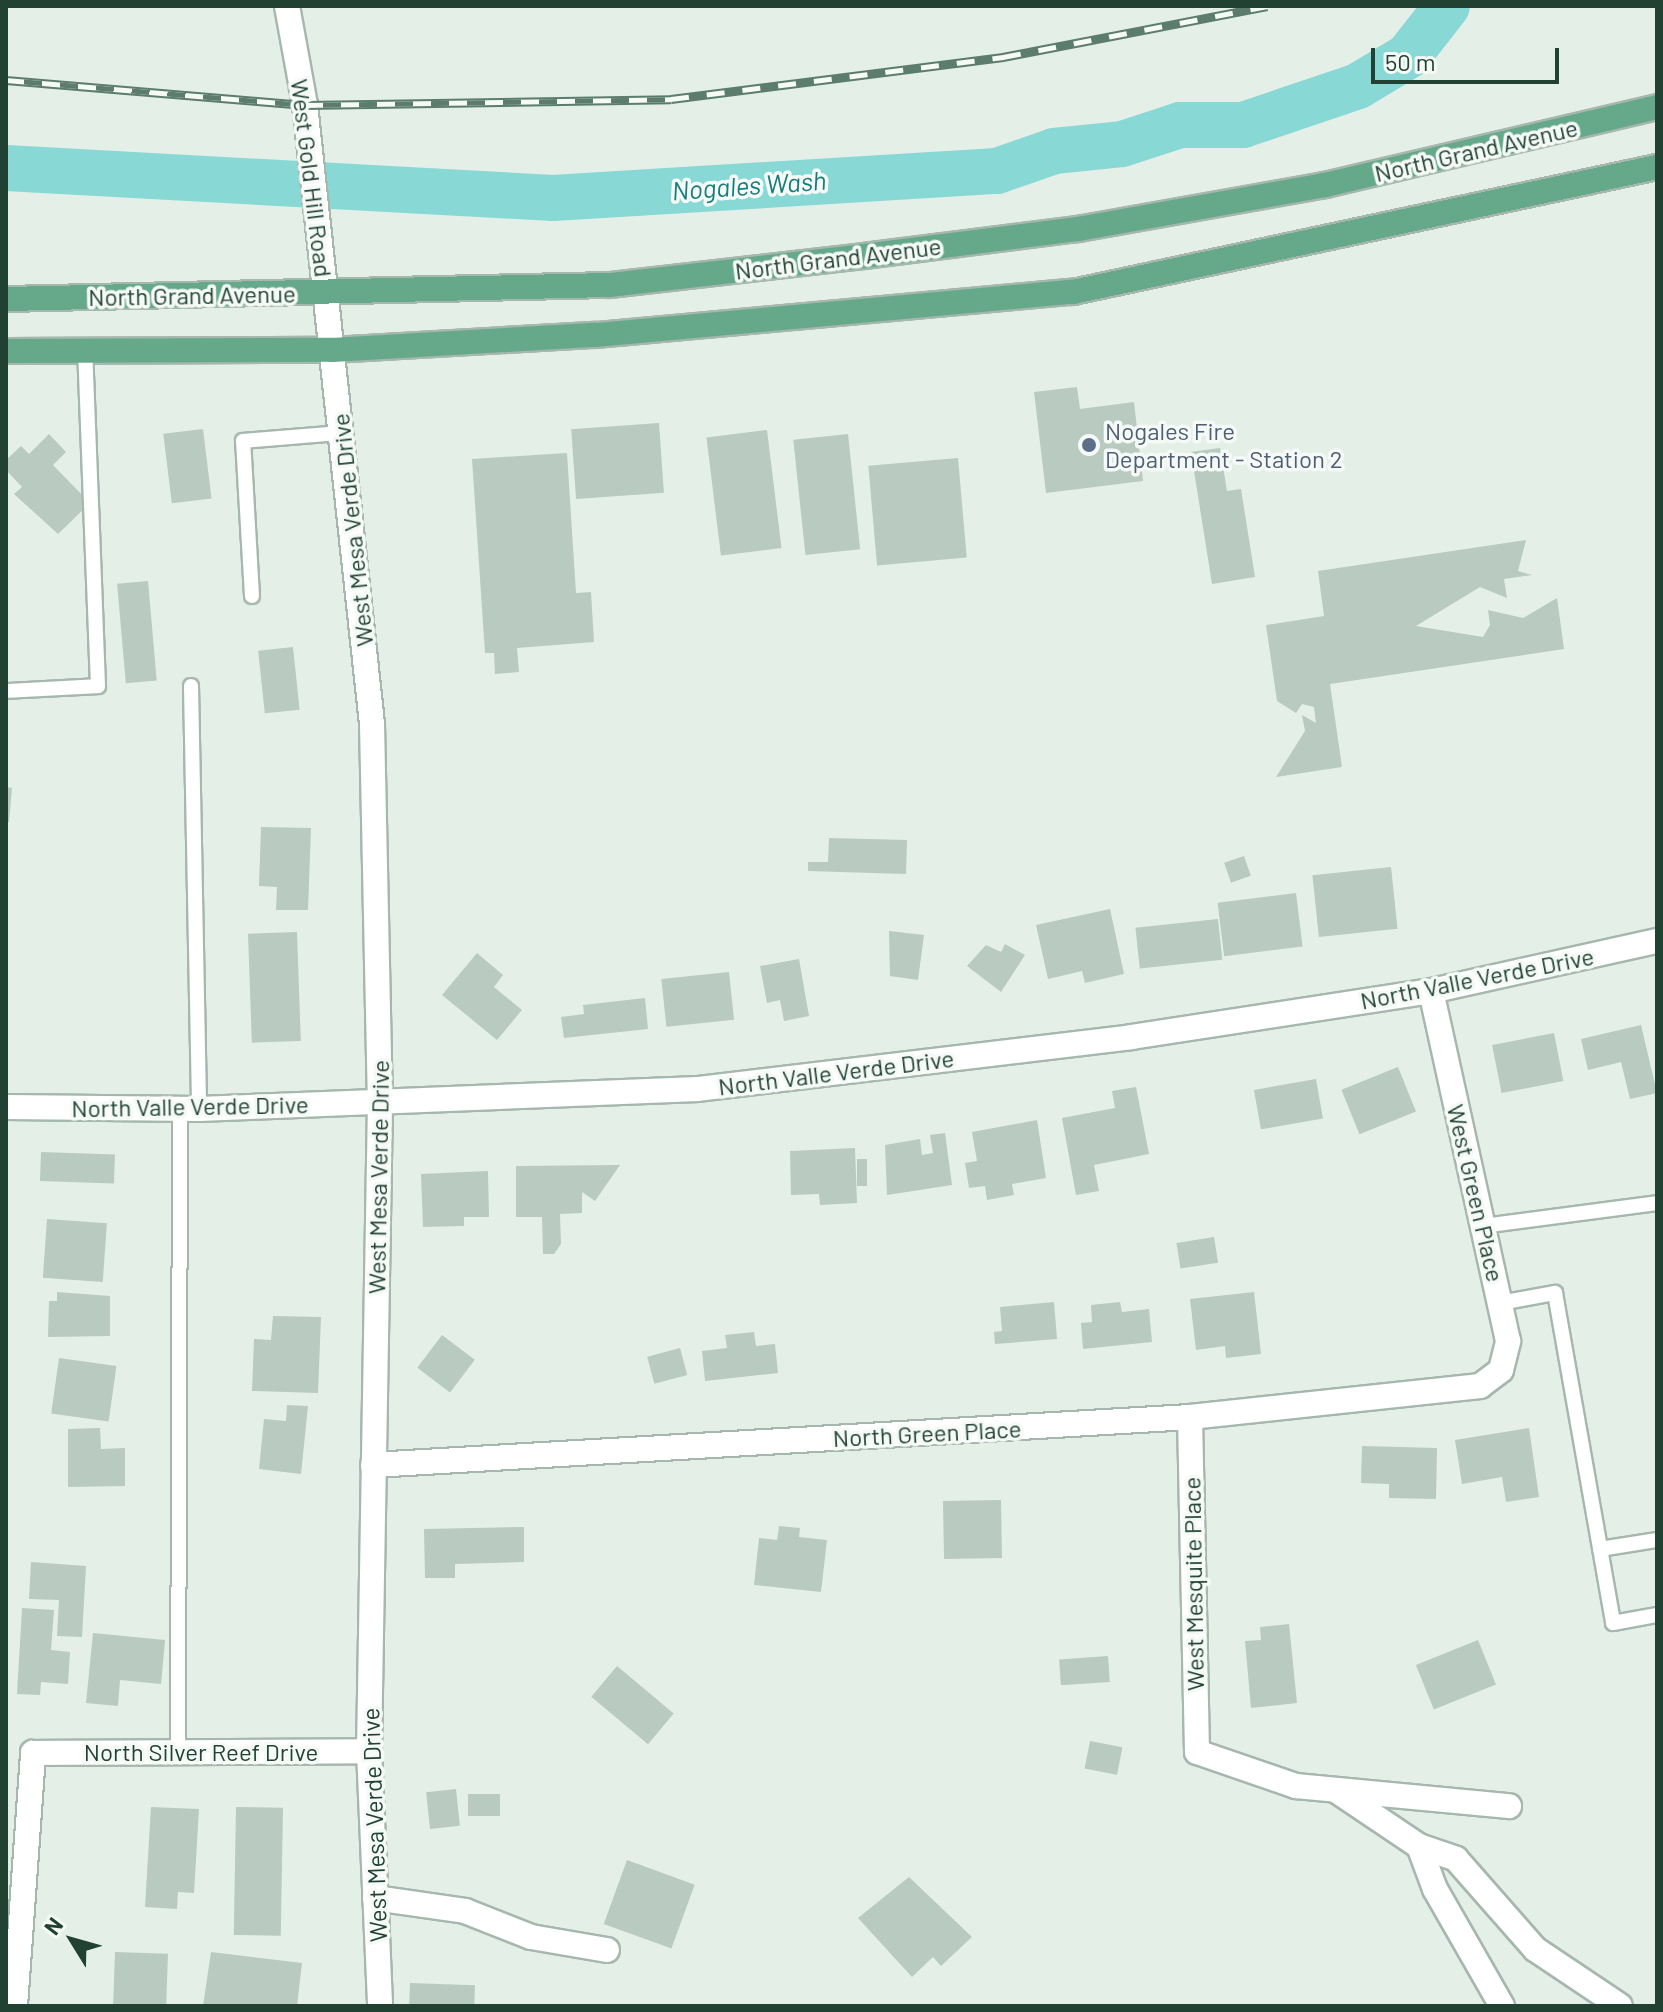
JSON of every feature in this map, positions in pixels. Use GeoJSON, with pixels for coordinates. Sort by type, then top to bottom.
{"type":"FeatureCollection","features":[{"type":"Feature","properties":{"kind":"main road","name":"North Grand Avenue"},"geometry":{"type":"LineString","coordinates":[[6,299],[610,285],[1078,229],[1325,185],[1657,107]]}},
{"type":"Feature","properties":{"kind":"main road"},"geometry":{"type":"LineString","coordinates":[[6,351],[332,350],[596,335],[1073,292],[1657,167]]}},
{"type":"Feature","properties":{"kind":"street","name":"West Gold Hill Road"},"geometry":{"type":"LineString","coordinates":[[287,6],[309,141],[332,350]]}},
{"type":"Feature","properties":{"kind":"street","name":"West Mesa Verde Drive"},"geometry":{"type":"LineString","coordinates":[[332,350],[372,724],[380,1102],[369,1751],[380,2006]]}},
{"type":"Feature","properties":{"kind":"street","name":"North Valle Verde Drive"},"geometry":{"type":"LineString","coordinates":[[6,1107],[189,1109],[698,1089],[1131,1037],[1431,991],[1657,941]]}},
{"type":"Feature","properties":{"kind":"street","name":"West Green Place"},"geometry":{"type":"LineString","coordinates":[[1431,991],[1508,1341],[1501,1370],[1480,1386]]}},
{"type":"Feature","properties":{"kind":"street","name":"North Green Place"},"geometry":{"type":"LineString","coordinates":[[373,1465],[1190,1417],[1480,1386]]}},
{"type":"Feature","properties":{"kind":"street","name":"West Mesquite Place"},"geometry":{"type":"LineString","coordinates":[[1190,1417],[1197,1752],[1296,1786],[1335,1790]]}},
{"type":"Feature","properties":{"kind":"street","name":"North Silver Reef Drive"},"geometry":{"type":"LineString","coordinates":[[12,1993],[33,1753],[369,1751]]}},
{"type":"Feature","properties":{"kind":"street"},"geometry":{"type":"LineString","coordinates":[[1335,1790],[1509,1806]]}},
{"type":"Feature","properties":{"kind":"street"},"geometry":{"type":"LineString","coordinates":[[1335,1790],[1419,1846],[1456,1859],[1535,1949],[1620,2006]]}},
{"type":"Feature","properties":{"kind":"street"},"geometry":{"type":"LineString","coordinates":[[1419,1846],[1435,1889],[1502,2006]]}},
{"type":"Feature","properties":{"kind":"street"},"geometry":{"type":"LineString","coordinates":[[375,1898],[465,1911],[531,1937],[607,1950]]}},
{"type":"Feature","properties":{"kind":"lane"},"geometry":{"type":"LineString","coordinates":[[6,691],[98,686],[85,352]]}},
{"type":"Feature","properties":{"kind":"lane"},"geometry":{"type":"LineString","coordinates":[[252,596],[243,441],[341,433]]}},
{"type":"Feature","properties":{"kind":"lane"},"geometry":{"type":"LineString","coordinates":[[178,1752],[189,1109],[191,686]]}},
{"type":"Feature","properties":{"kind":"lane"},"geometry":{"type":"LineString","coordinates":[[1483,1226],[1657,1203]]}},
{"type":"Feature","properties":{"kind":"lane"},"geometry":{"type":"LineString","coordinates":[[1500,1303],[1555,1293],[1613,1623],[1657,1615]]}},
{"type":"Feature","properties":{"kind":"lane"},"geometry":{"type":"LineString","coordinates":[[1600,1549],[1657,1540]]}},
{"type":"Feature","properties":{"kind":"building","name":"Nogales Fire Department - Station 2"},"geometry":{"type":"Polygon","coordinates":[[[1077,387],[1080,409],[1134,402],[1143,481],[1046,493],[1034,392],[1077,387]]]}},
{"type":"Feature","properties":{"kind":"building"},"geometry":{"type":"Polygon","coordinates":[[[659,423],[664,493],[576,499],[571,429],[659,423]]]}},
{"type":"Feature","properties":{"kind":"building"},"geometry":{"type":"Polygon","coordinates":[[[203,429],[212,498],[172,503],[163,434],[203,429]]]}},
{"type":"Feature","properties":{"kind":"building"},"geometry":{"type":"Polygon","coordinates":[[[767,430],[782,548],[721,556],[706,437],[767,430]]]}},
{"type":"Feature","properties":{"kind":"building"},"geometry":{"type":"Polygon","coordinates":[[[49,434],[66,452],[53,465],[90,503],[58,534],[14,494],[22,487],[6,470],[6,460],[21,446],[29,454],[49,434]]]}},
{"type":"Feature","properties":{"kind":"building"},"geometry":{"type":"Polygon","coordinates":[[[848,434],[860,549],[805,555],[793,440],[848,434]]]}},
{"type":"Feature","properties":{"kind":"building"},"geometry":{"type":"Polygon","coordinates":[[[1220,448],[1227,491],[1241,489],[1255,577],[1212,584],[1191,452],[1220,448]]]}},
{"type":"Feature","properties":{"kind":"building"},"geometry":{"type":"Polygon","coordinates":[[[567,453],[576,593],[591,592],[594,642],[517,648],[519,672],[495,674],[494,653],[485,653],[472,459],[567,453]]]}},
{"type":"Feature","properties":{"kind":"building"},"geometry":{"type":"Polygon","coordinates":[[[958,458],[967,558],[877,565],[868,466],[958,458]]]}},
{"type":"Feature","properties":{"kind":"building"},"geometry":{"type":"Polygon","coordinates":[[[1526,540],[1518,571],[1532,575],[1504,579],[1507,598],[1480,587],[1416,626],[1483,637],[1490,625],[1488,610],[1523,618],[1557,598],[1564,649],[1330,684],[1342,767],[1276,777],[1305,731],[1302,715],[1316,723],[1314,707],[1302,704],[1296,713],[1277,701],[1266,625],[1324,616],[1318,571],[1526,540]]]}},
{"type":"Feature","properties":{"kind":"building"},"geometry":{"type":"Polygon","coordinates":[[[148,581],[157,681],[126,683],[117,584],[148,581]]]}},
{"type":"Feature","properties":{"kind":"building"},"geometry":{"type":"Polygon","coordinates":[[[293,647],[300,710],[265,713],[258,651],[293,647]]]}},
{"type":"Feature","properties":{"kind":"building"},"geometry":{"type":"Polygon","coordinates":[[[6,787],[12,788],[9,822],[6,822],[6,787]]]}},
{"type":"Feature","properties":{"kind":"building"},"geometry":{"type":"Polygon","coordinates":[[[261,827],[311,828],[308,910],[276,910],[277,887],[259,886],[261,827]]]}},
{"type":"Feature","properties":{"kind":"building"},"geometry":{"type":"Polygon","coordinates":[[[829,838],[907,840],[906,874],[808,871],[808,862],[828,862],[829,838]]]}},
{"type":"Feature","properties":{"kind":"building"},"geometry":{"type":"Polygon","coordinates":[[[1244,856],[1251,876],[1231,883],[1224,863],[1244,856]]]}},
{"type":"Feature","properties":{"kind":"building"},"geometry":{"type":"Polygon","coordinates":[[[1391,867],[1397,929],[1319,937],[1312,875],[1391,867]]]}},
{"type":"Feature","properties":{"kind":"building"},"geometry":{"type":"Polygon","coordinates":[[[1296,893],[1303,947],[1224,956],[1218,903],[1296,893]]]}},
{"type":"Feature","properties":{"kind":"building"},"geometry":{"type":"Polygon","coordinates":[[[1110,909],[1124,974],[1085,983],[1082,971],[1048,979],[1036,925],[1110,909]]]}},
{"type":"Feature","properties":{"kind":"building"},"geometry":{"type":"Polygon","coordinates":[[[1218,919],[1222,960],[1140,968],[1135,928],[1218,919]]]}},
{"type":"Feature","properties":{"kind":"building"},"geometry":{"type":"Polygon","coordinates":[[[889,931],[924,935],[918,980],[890,976],[889,931]]]}},
{"type":"Feature","properties":{"kind":"building"},"geometry":{"type":"Polygon","coordinates":[[[297,932],[301,1041],[252,1043],[248,934],[297,932]]]}},
{"type":"Feature","properties":{"kind":"building"},"geometry":{"type":"Polygon","coordinates":[[[1005,944],[1025,955],[1001,992],[967,966],[986,945],[1001,952],[1005,944]]]}},
{"type":"Feature","properties":{"kind":"building"},"geometry":{"type":"Polygon","coordinates":[[[477,953],[503,975],[494,987],[522,1010],[497,1040],[442,995],[477,953]]]}},
{"type":"Feature","properties":{"kind":"building"},"geometry":{"type":"Polygon","coordinates":[[[799,959],[809,1016],[784,1021],[780,1000],[767,1003],[760,966],[799,959]]]}},
{"type":"Feature","properties":{"kind":"building"},"geometry":{"type":"Polygon","coordinates":[[[729,972],[734,1020],[666,1027],[661,979],[729,972]]]}},
{"type":"Feature","properties":{"kind":"building"},"geometry":{"type":"Polygon","coordinates":[[[645,998],[648,1029],[564,1038],[561,1017],[584,1014],[583,1005],[645,998]]]}},
{"type":"Feature","properties":{"kind":"building"},"geometry":{"type":"Polygon","coordinates":[[[1641,1025],[1657,1093],[1630,1099],[1621,1062],[1588,1070],[1581,1039],[1641,1025]]]}},
{"type":"Feature","properties":{"kind":"building"},"geometry":{"type":"Polygon","coordinates":[[[1554,1033],[1563,1081],[1502,1093],[1492,1045],[1554,1033]]]}},
{"type":"Feature","properties":{"kind":"building"},"geometry":{"type":"Polygon","coordinates":[[[1398,1067],[1416,1112],[1359,1134],[1341,1090],[1398,1067]]]}},
{"type":"Feature","properties":{"kind":"building"},"geometry":{"type":"Polygon","coordinates":[[[1316,1079],[1323,1118],[1261,1129],[1254,1090],[1316,1079]]]}},
{"type":"Feature","properties":{"kind":"building"},"geometry":{"type":"Polygon","coordinates":[[[1136,1087],[1149,1154],[1094,1165],[1099,1191],[1076,1195],[1062,1118],[1115,1108],[1112,1091],[1136,1087]]]}},
{"type":"Feature","properties":{"kind":"building"},"geometry":{"type":"Polygon","coordinates":[[[1037,1120],[1046,1178],[1012,1184],[1014,1195],[987,1200],[985,1186],[969,1188],[965,1163],[977,1161],[972,1132],[1037,1120]]]}},
{"type":"Feature","properties":{"kind":"building"},"geometry":{"type":"Polygon","coordinates":[[[945,1133],[952,1185],[887,1195],[885,1145],[920,1139],[922,1155],[933,1153],[930,1135],[945,1133]]]}},
{"type":"Feature","properties":{"kind":"building"},"geometry":{"type":"Polygon","coordinates":[[[855,1148],[857,1203],[820,1205],[819,1194],[791,1195],[790,1151],[855,1148]]]}},
{"type":"Feature","properties":{"kind":"building"},"geometry":{"type":"Polygon","coordinates":[[[41,1152],[115,1155],[114,1184],[40,1181],[41,1152]]]}},
{"type":"Feature","properties":{"kind":"building"},"geometry":{"type":"Polygon","coordinates":[[[857,1159],[867,1159],[867,1186],[857,1186],[857,1159]]]}},
{"type":"Feature","properties":{"kind":"building"},"geometry":{"type":"Polygon","coordinates":[[[620,1165],[595,1201],[582,1192],[582,1213],[560,1214],[561,1244],[554,1254],[543,1254],[542,1217],[516,1217],[516,1166],[620,1165]]]}},
{"type":"Feature","properties":{"kind":"building"},"geometry":{"type":"Polygon","coordinates":[[[488,1171],[489,1217],[464,1217],[464,1226],[423,1227],[421,1174],[488,1171]]]}},
{"type":"Feature","properties":{"kind":"building"},"geometry":{"type":"Polygon","coordinates":[[[47,1219],[107,1223],[103,1282],[43,1278],[47,1219]]]}},
{"type":"Feature","properties":{"kind":"building"},"geometry":{"type":"Polygon","coordinates":[[[1214,1237],[1218,1263],[1181,1269],[1176,1243],[1214,1237]]]}},
{"type":"Feature","properties":{"kind":"building"},"geometry":{"type":"Polygon","coordinates":[[[57,1292],[110,1296],[110,1336],[48,1337],[49,1301],[57,1301],[57,1292]]]}},
{"type":"Feature","properties":{"kind":"building"},"geometry":{"type":"Polygon","coordinates":[[[1254,1292],[1261,1354],[1226,1358],[1225,1346],[1196,1350],[1190,1299],[1254,1292]]]}},
{"type":"Feature","properties":{"kind":"building"},"geometry":{"type":"Polygon","coordinates":[[[1054,1302],[1057,1339],[995,1344],[994,1332],[1002,1331],[1000,1307],[1054,1302]]]}},
{"type":"Feature","properties":{"kind":"building"},"geometry":{"type":"Polygon","coordinates":[[[1120,1302],[1122,1312],[1149,1309],[1152,1342],[1083,1349],[1081,1323],[1092,1322],[1091,1305],[1120,1302]]]}},
{"type":"Feature","properties":{"kind":"building"},"geometry":{"type":"Polygon","coordinates":[[[273,1316],[321,1317],[318,1393],[252,1391],[254,1339],[271,1340],[273,1316]]]}},
{"type":"Feature","properties":{"kind":"building"},"geometry":{"type":"Polygon","coordinates":[[[754,1332],[756,1346],[775,1344],[778,1373],[705,1381],[702,1351],[727,1348],[725,1335],[754,1332]]]}},
{"type":"Feature","properties":{"kind":"building"},"geometry":{"type":"Polygon","coordinates":[[[442,1335],[475,1360],[450,1392],[417,1368],[442,1335]]]}},
{"type":"Feature","properties":{"kind":"building"},"geometry":{"type":"Polygon","coordinates":[[[680,1348],[687,1375],[654,1384],[647,1357],[680,1348]]]}},
{"type":"Feature","properties":{"kind":"building"},"geometry":{"type":"Polygon","coordinates":[[[59,1358],[116,1366],[109,1422],[51,1413],[59,1358]]]}},
{"type":"Feature","properties":{"kind":"building"},"geometry":{"type":"Polygon","coordinates":[[[287,1405],[308,1406],[301,1474],[259,1469],[264,1419],[286,1421],[287,1405]]]}},
{"type":"Feature","properties":{"kind":"building"},"geometry":{"type":"Polygon","coordinates":[[[100,1428],[101,1449],[125,1448],[125,1486],[68,1487],[68,1429],[100,1428]]]}},
{"type":"Feature","properties":{"kind":"building"},"geometry":{"type":"Polygon","coordinates":[[[1529,1428],[1539,1497],[1506,1502],[1502,1477],[1462,1484],[1455,1440],[1529,1428]]]}},
{"type":"Feature","properties":{"kind":"building"},"geometry":{"type":"Polygon","coordinates":[[[1362,1446],[1437,1448],[1436,1499],[1389,1498],[1389,1484],[1361,1483],[1362,1446]]]}},
{"type":"Feature","properties":{"kind":"building"},"geometry":{"type":"Polygon","coordinates":[[[1001,1500],[1002,1558],[944,1559],[943,1501],[1001,1500]]]}},
{"type":"Feature","properties":{"kind":"building"},"geometry":{"type":"Polygon","coordinates":[[[779,1526],[800,1528],[799,1537],[827,1540],[821,1592],[754,1585],[759,1538],[777,1540],[779,1526]]]}},
{"type":"Feature","properties":{"kind":"building"},"geometry":{"type":"Polygon","coordinates":[[[524,1527],[524,1562],[455,1564],[455,1578],[425,1578],[424,1529],[524,1527]]]}},
{"type":"Feature","properties":{"kind":"building"},"geometry":{"type":"Polygon","coordinates":[[[31,1562],[86,1566],[82,1637],[57,1636],[59,1600],[29,1599],[31,1562]]]}},
{"type":"Feature","properties":{"kind":"building"},"geometry":{"type":"Polygon","coordinates":[[[22,1608],[54,1610],[51,1650],[70,1652],[68,1684],[41,1682],[40,1695],[17,1694],[22,1608]]]}},
{"type":"Feature","properties":{"kind":"building"},"geometry":{"type":"Polygon","coordinates":[[[1289,1624],[1297,1703],[1251,1708],[1245,1641],[1261,1640],[1260,1627],[1289,1624]]]}},
{"type":"Feature","properties":{"kind":"building"},"geometry":{"type":"Polygon","coordinates":[[[93,1633],[165,1640],[161,1684],[120,1680],[118,1706],[86,1703],[93,1633]]]}},
{"type":"Feature","properties":{"kind":"building"},"geometry":{"type":"Polygon","coordinates":[[[1478,1640],[1496,1685],[1434,1710],[1416,1665],[1478,1640]]]}},
{"type":"Feature","properties":{"kind":"building"},"geometry":{"type":"Polygon","coordinates":[[[1108,1656],[1110,1682],[1061,1685],[1059,1659],[1108,1656]]]}},
{"type":"Feature","properties":{"kind":"building"},"geometry":{"type":"Polygon","coordinates":[[[617,1666],[674,1714],[648,1744],[591,1697],[617,1666]]]}},
{"type":"Feature","properties":{"kind":"building"},"geometry":{"type":"Polygon","coordinates":[[[1090,1741],[1122,1747],[1117,1775],[1085,1768],[1090,1741]]]}},
{"type":"Feature","properties":{"kind":"building"},"geometry":{"type":"Polygon","coordinates":[[[456,1789],[460,1826],[430,1829],[426,1792],[456,1789]]]}},
{"type":"Feature","properties":{"kind":"building"},"geometry":{"type":"Polygon","coordinates":[[[468,1794],[500,1794],[500,1816],[468,1816],[468,1794]]]}},
{"type":"Feature","properties":{"kind":"building"},"geometry":{"type":"Polygon","coordinates":[[[151,1807],[199,1809],[194,1893],[178,1892],[177,1909],[145,1907],[151,1807]]]}},
{"type":"Feature","properties":{"kind":"building"},"geometry":{"type":"Polygon","coordinates":[[[236,1807],[283,1808],[281,1936],[234,1935],[236,1807]]]}},
{"type":"Feature","properties":{"kind":"building"},"geometry":{"type":"Polygon","coordinates":[[[627,1860],[695,1885],[671,1949],[604,1924],[627,1860]]]}},
{"type":"Feature","properties":{"kind":"building"},"geometry":{"type":"Polygon","coordinates":[[[909,1877],[972,1937],[941,1966],[933,1957],[912,1977],[858,1918],[909,1877]]]}},
{"type":"Feature","properties":{"kind":"building"},"geometry":{"type":"Polygon","coordinates":[[[115,1952],[168,1954],[166,2006],[113,2006],[115,1952]]]}},
{"type":"Feature","properties":{"kind":"building"},"geometry":{"type":"Polygon","coordinates":[[[211,1952],[302,1963],[297,2006],[203,2006],[211,1952]]]}},
{"type":"Feature","properties":{"kind":"building"},"geometry":{"type":"Polygon","coordinates":[[[410,1983],[475,1985],[474,2006],[409,2006],[410,1983]]]}},
{"type":"Feature","properties":{"kind":"waterway","name":"Nogales Wash"},"geometry":{"type":"LineString","coordinates":[[6,168],[553,198],[997,171],[1054,151],[1122,144],[1180,125],[1243,125],[1358,86],[1408,56],[1447,6]]}},
{"type":"Feature","properties":{"kind":"railway"},"geometry":{"type":"LineString","coordinates":[[6,80],[305,105],[671,99],[1003,57],[1267,6]]}},
{"type":"Feature","properties":{"kind":"place","name":"Nogales Fire Department - Station 2"},"geometry":{"type":"Point","coordinates":[1089,445]}}]}
